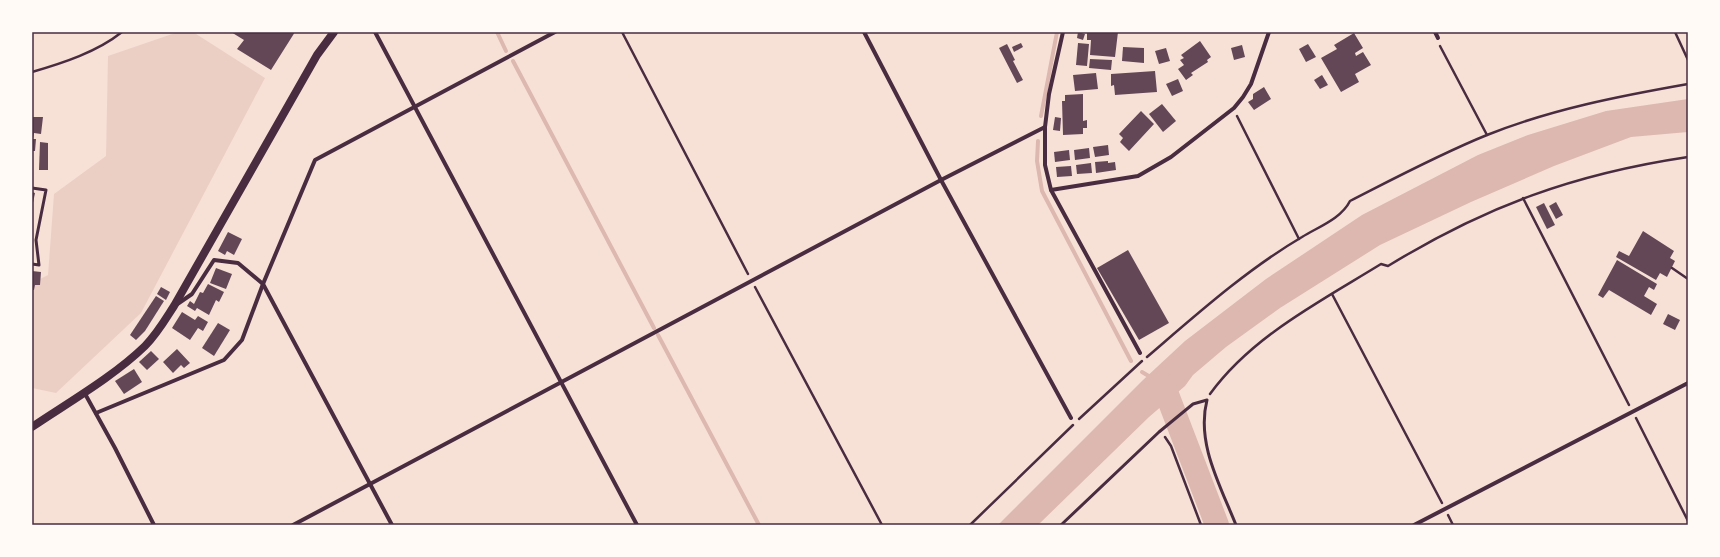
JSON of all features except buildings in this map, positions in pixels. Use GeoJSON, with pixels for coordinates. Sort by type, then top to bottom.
{"type":"FeatureCollection","features":[{"type":"Feature","properties":{"kind":"main road"},"geometry":{"type":"LineString","coordinates":[[32,427],[115,371],[154,336],[174,306],[317,55],[334,32]]}},
{"type":"Feature","properties":{"kind":"street"},"geometry":{"type":"LineString","coordinates":[[375,32],[637,525]]}},
{"type":"Feature","properties":{"kind":"street"},"geometry":{"type":"LineString","coordinates":[[96,413],[224,360],[242,340],[263,284],[316,160],[555,32]]}},
{"type":"Feature","properties":{"kind":"street"},"geometry":{"type":"LineString","coordinates":[[864,32],[941,180],[1071,418]]}},
{"type":"Feature","properties":{"kind":"street"},"geometry":{"type":"LineString","coordinates":[[1063,32],[1049,94],[1045,127],[1045,165],[1051,190],[1140,353]]}},
{"type":"Feature","properties":{"kind":"street"},"geometry":{"type":"LineString","coordinates":[[1051,190],[1138,176],[1171,158],[1234,108],[1251,84],[1269,32]]}},
{"type":"Feature","properties":{"kind":"street"},"geometry":{"type":"LineString","coordinates":[[1435,32],[1438,38]]}},
{"type":"Feature","properties":{"kind":"street"},"geometry":{"type":"LineString","coordinates":[[293,525],[941,180],[1045,127]]}},
{"type":"Feature","properties":{"kind":"street"},"geometry":{"type":"LineString","coordinates":[[174,306],[192,294],[214,260],[238,263],[263,284],[392,525]]}},
{"type":"Feature","properties":{"kind":"street"},"geometry":{"type":"LineString","coordinates":[[1414,525],[1688,383]]}},
{"type":"Feature","properties":{"kind":"street"},"geometry":{"type":"LineString","coordinates":[[84,392],[154,525]]}},
{"type":"Feature","properties":{"kind":"lane"},"geometry":{"type":"LineString","coordinates":[[32,188],[46,190],[36,240],[39,264],[32,264]]}},
{"type":"Feature","properties":{"kind":"lane"},"geometry":{"type":"LineString","coordinates":[[1061,525],[1159,432],[1193,404],[1207,400],[1203,421],[1204,437],[1209,455],[1236,525]]}},
{"type":"Feature","properties":{"kind":"path"},"geometry":{"type":"LineString","coordinates":[[32,72],[108,44],[122,32]]}},
{"type":"Feature","properties":{"kind":"path"},"geometry":{"type":"LineString","coordinates":[[1675,32],[1688,60]]}},
{"type":"Feature","properties":{"kind":"path"},"geometry":{"type":"LineString","coordinates":[[1438,38],[1442,51],[1487,135]]}},
{"type":"Feature","properties":{"kind":"path"},"geometry":{"type":"LineString","coordinates":[[970,525],[1144,360],[1236,283],[1299,239],[1345,211],[1350,202],[1425,163],[1487,135],[1532,120],[1604,100],[1688,84]]}},
{"type":"Feature","properties":{"kind":"path"},"geometry":{"type":"LineString","coordinates":[[1234,108],[1299,239]]}},
{"type":"Feature","properties":{"kind":"path"},"geometry":{"type":"LineString","coordinates":[[1207,400],[1222,378],[1264,340],[1332,294],[1381,264],[1388,266],[1457,227],[1481,215],[1523,198],[1572,181],[1611,171],[1688,157]]}},
{"type":"Feature","properties":{"kind":"path"},"geometry":{"type":"LineString","coordinates":[[1523,198],[1688,521]]}},
{"type":"Feature","properties":{"kind":"path"},"geometry":{"type":"LineString","coordinates":[[1672,268],[1688,279]]}},
{"type":"Feature","properties":{"kind":"path"},"geometry":{"type":"LineString","coordinates":[[1332,294],[1453,525]]}},
{"type":"Feature","properties":{"kind":"path"},"geometry":{"type":"LineString","coordinates":[[1159,432],[1171,446],[1201,525]]}},
{"type":"Feature","properties":{"kind":"shaded area"},"geometry":{"type":"Polygon","coordinates":[[[178,32],[193,32],[265,78],[141,313],[56,393],[32,388],[32,283],[48,275],[54,194],[106,156],[108,56],[178,32]]]}},
{"type":"Feature","properties":{"kind":"shaded area"},"geometry":{"type":"Polygon","coordinates":[[[1688,99],[1688,132],[1631,137],[1554,166],[1471,202],[1380,245],[1280,308],[1226,347],[1193,375],[1185,386],[1149,417],[1038,525],[998,525],[1143,380],[1185,341],[1266,279],[1362,215],[1478,155],[1528,135],[1606,111],[1688,99]]]}},
{"type":"Feature","properties":{"kind":"waterway"},"geometry":{"type":"LineString","coordinates":[[497,32],[506,51]]}},
{"type":"Feature","properties":{"kind":"waterway"},"geometry":{"type":"LineString","coordinates":[[1041,116],[1057,32]]}},
{"type":"Feature","properties":{"kind":"waterway"},"geometry":{"type":"LineString","coordinates":[[513,61],[654,328]]}},
{"type":"Feature","properties":{"kind":"waterway"},"geometry":{"type":"LineString","coordinates":[[1038,141],[1037,161],[1042,191],[1131,361]]}},
{"type":"Feature","properties":{"kind":"waterway"},"geometry":{"type":"LineString","coordinates":[[658,335],[759,525]]}},
{"type":"Feature","properties":{"kind":"waterway"},"geometry":{"type":"LineString","coordinates":[[1142,372],[1152,378]]}},
{"type":"Feature","properties":{"kind":"waterway"},"geometry":{"type":"LineString","coordinates":[[1163,384],[1217,525]]}}]}
